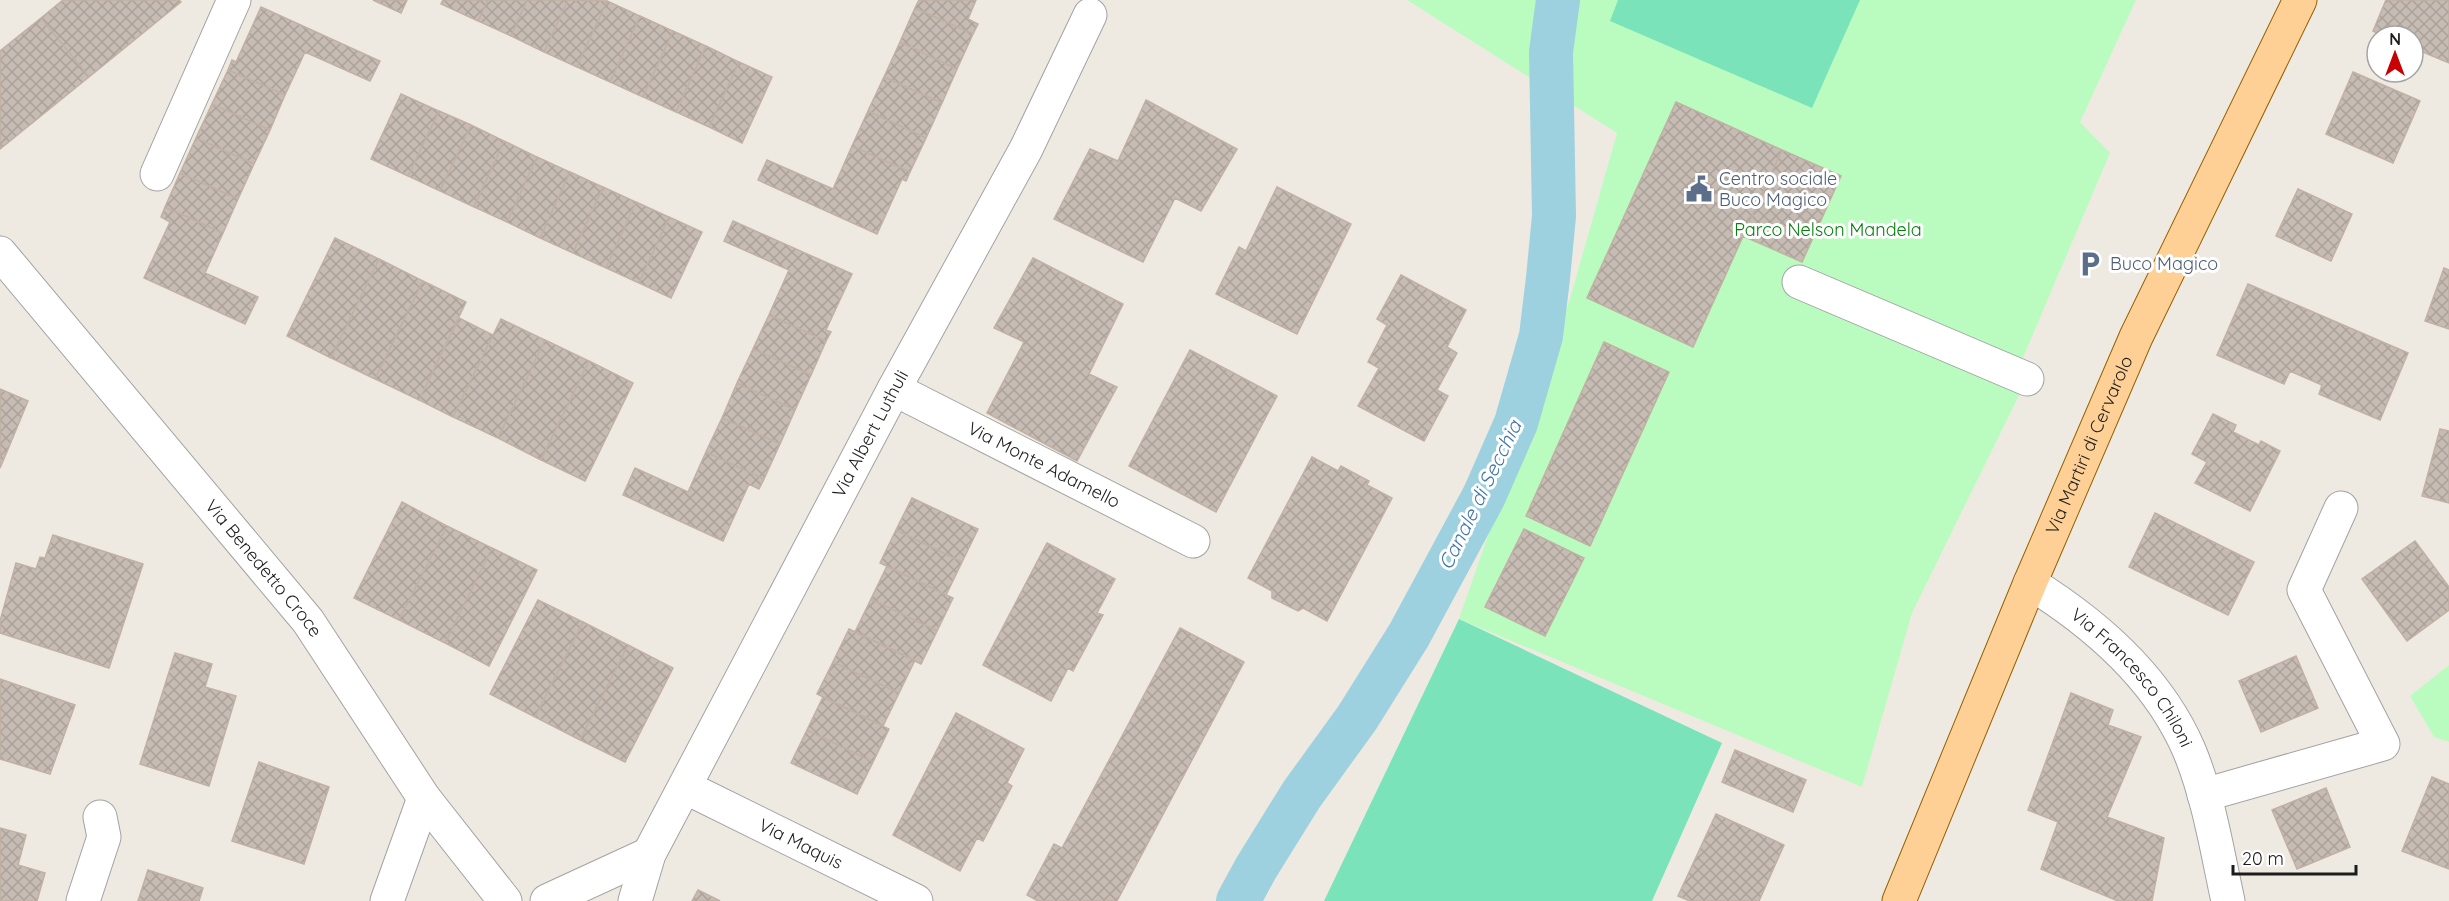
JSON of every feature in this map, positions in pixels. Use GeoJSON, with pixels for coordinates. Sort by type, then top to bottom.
{"type":"FeatureCollection","features":[{"type":"Feature","properties":{"kind":"main road","name":"Via Martiri di Cervarolo"},"geometry":{"type":"LineString","coordinates":[[1899,901],[2030,583],[2136,337],[2300,0]]}},
{"type":"Feature","properties":{"kind":"street"},"geometry":{"type":"LineString","coordinates":[[157,174],[234,0]]}},
{"type":"Feature","properties":{"kind":"street","name":"Via Albert Luthuli"},"geometry":{"type":"LineString","coordinates":[[635,901],[650,854],[894,389],[1026,148],[1090,15]]}},
{"type":"Feature","properties":{"kind":"street","name":"Via Benedetto Croce"},"geometry":{"type":"LineString","coordinates":[[0,253],[308,621],[424,798],[505,901]]}},
{"type":"Feature","properties":{"kind":"street"},"geometry":{"type":"LineString","coordinates":[[1799,282],[2027,379]]}},
{"type":"Feature","properties":{"kind":"street","name":"Via Monte Adamello"},"geometry":{"type":"LineString","coordinates":[[894,389],[1193,541]]}},
{"type":"Feature","properties":{"kind":"street"},"geometry":{"type":"LineString","coordinates":[[2204,795],[2383,744],[2304,590],[2341,508]]}},
{"type":"Feature","properties":{"kind":"street","name":"Via Francesco Chiloni"},"geometry":{"type":"LineString","coordinates":[[2030,583],[2064,604],[2097,629],[2164,705],[2188,749],[2204,795],[2228,901]]}},
{"type":"Feature","properties":{"kind":"street","name":"Via Maquis"},"geometry":{"type":"LineString","coordinates":[[685,787],[916,901]]}},
{"type":"Feature","properties":{"kind":"street"},"geometry":{"type":"LineString","coordinates":[[387,901],[424,798]]}},
{"type":"Feature","properties":{"kind":"street"},"geometry":{"type":"LineString","coordinates":[[83,901],[104,837],[100,817]]}},
{"type":"Feature","properties":{"kind":"street"},"geometry":{"type":"LineString","coordinates":[[547,901],[650,854]]}},
{"type":"Feature","properties":{"kind":"green space","name":"Parco Nelson Mandela"},"geometry":{"type":"Polygon","coordinates":[[[1407,0],[2136,0],[2080,122],[2110,153],[2016,374],[2027,379],[1912,613],[1862,787],[1459,619],[1570,299],[1617,133],[1407,0]]]}},
{"type":"Feature","properties":{"kind":"green space"},"geometry":{"type":"Polygon","coordinates":[[[1618,0],[1860,0],[1812,108],[1610,21],[1618,0]]]}},
{"type":"Feature","properties":{"kind":"green space"},"geometry":{"type":"Polygon","coordinates":[[[1459,619],[1722,743],[1652,901],[1324,901],[1459,619]]]}},
{"type":"Feature","properties":{"kind":"green space"},"geometry":{"type":"Polygon","coordinates":[[[2449,665],[2449,742],[2434,737],[2410,696],[2449,665]]]}},
{"type":"Feature","properties":{"kind":"building"},"geometry":{"type":"Polygon","coordinates":[[[63,0],[179,0],[181,2],[89,77],[41,18],[63,0]]]}},
{"type":"Feature","properties":{"kind":"building"},"geometry":{"type":"Polygon","coordinates":[[[373,0],[407,0],[401,13],[373,0]]]}},
{"type":"Feature","properties":{"kind":"building"},"geometry":{"type":"Polygon","coordinates":[[[443,0],[488,0],[478,21],[441,4],[443,0]]]}},
{"type":"Feature","properties":{"kind":"building"},"geometry":{"type":"Polygon","coordinates":[[[488,0],[527,0],[511,36],[478,21],[488,0]]]}},
{"type":"Feature","properties":{"kind":"building"},"geometry":{"type":"Polygon","coordinates":[[[527,0],[568,0],[544,52],[511,36],[527,0]]]}},
{"type":"Feature","properties":{"kind":"building"},"geometry":{"type":"Polygon","coordinates":[[[568,0],[607,1],[577,67],[544,52],[568,0]]]}},
{"type":"Feature","properties":{"kind":"building"},"geometry":{"type":"Polygon","coordinates":[[[919,0],[976,0],[968,19],[978,24],[973,34],[915,8],[919,0]]]}},
{"type":"Feature","properties":{"kind":"building"},"geometry":{"type":"Polygon","coordinates":[[[2386,0],[2449,0],[2449,63],[2425,53],[2425,24],[2376,24],[2386,0]]]}},
{"type":"Feature","properties":{"kind":"building"},"geometry":{"type":"Polygon","coordinates":[[[607,1],[640,16],[610,82],[577,67],[607,1]]]}},
{"type":"Feature","properties":{"kind":"building"},"geometry":{"type":"Polygon","coordinates":[[[261,7],[380,61],[370,81],[305,52],[285,95],[228,70],[232,60],[236,62],[261,7]]]}},
{"type":"Feature","properties":{"kind":"building"},"geometry":{"type":"Polygon","coordinates":[[[915,8],[973,34],[957,69],[900,42],[915,8]]]}},
{"type":"Feature","properties":{"kind":"building"},"geometry":{"type":"Polygon","coordinates":[[[640,16],[673,31],[643,97],[610,82],[640,16]]]}},
{"type":"Feature","properties":{"kind":"building"},"geometry":{"type":"Polygon","coordinates":[[[41,18],[89,77],[0,149],[0,51],[41,18]]]}},
{"type":"Feature","properties":{"kind":"building"},"geometry":{"type":"Polygon","coordinates":[[[673,31],[706,46],[676,112],[643,97],[673,31]]]}},
{"type":"Feature","properties":{"kind":"building"},"geometry":{"type":"Polygon","coordinates":[[[900,42],[957,69],[942,103],[884,77],[900,42]]]}},
{"type":"Feature","properties":{"kind":"building"},"geometry":{"type":"Polygon","coordinates":[[[706,46],[739,62],[709,127],[676,112],[706,46]]]}},
{"type":"Feature","properties":{"kind":"building"},"geometry":{"type":"Polygon","coordinates":[[[739,62],[772,77],[742,143],[709,127],[739,62]]]}},
{"type":"Feature","properties":{"kind":"building"},"geometry":{"type":"Polygon","coordinates":[[[228,70],[285,95],[270,130],[212,104],[228,70]]]}},
{"type":"Feature","properties":{"kind":"building"},"geometry":{"type":"Polygon","coordinates":[[[2353,72],[2365,77],[2365,84],[2381,84],[2420,101],[2393,163],[2326,134],[2353,72]]]}},
{"type":"Feature","properties":{"kind":"building"},"geometry":{"type":"Polygon","coordinates":[[[884,77],[942,103],[926,138],[868,111],[884,77]]]}},
{"type":"Feature","properties":{"kind":"building"},"geometry":{"type":"Polygon","coordinates":[[[401,94],[439,111],[408,176],[371,159],[401,94]]]}},
{"type":"Feature","properties":{"kind":"building"},"geometry":{"type":"Polygon","coordinates":[[[1146,100],[1237,149],[1201,211],[1175,198],[1143,262],[1054,219],[1090,149],[1118,161],[1146,100]]]}},
{"type":"Feature","properties":{"kind":"building"},"geometry":{"type":"Polygon","coordinates":[[[1676,102],[1782,150],[1693,347],[1587,298],[1676,102]]]}},
{"type":"Feature","properties":{"kind":"building"},"geometry":{"type":"Polygon","coordinates":[[[212,104],[270,130],[254,164],[196,138],[212,104]]]}},
{"type":"Feature","properties":{"kind":"building"},"geometry":{"type":"Polygon","coordinates":[[[439,111],[471,125],[440,191],[408,176],[439,111]]]}},
{"type":"Feature","properties":{"kind":"building"},"geometry":{"type":"Polygon","coordinates":[[[868,111],[926,138],[910,172],[852,146],[868,111]]]}},
{"type":"Feature","properties":{"kind":"building"},"geometry":{"type":"Polygon","coordinates":[[[471,125],[504,141],[474,207],[440,191],[471,125]]]}},
{"type":"Feature","properties":{"kind":"building"},"geometry":{"type":"Polygon","coordinates":[[[196,138],[254,164],[238,199],[180,173],[196,138]]]}},
{"type":"Feature","properties":{"kind":"building"},"geometry":{"type":"Polygon","coordinates":[[[504,141],[537,157],[507,222],[474,207],[504,141]]]}},
{"type":"Feature","properties":{"kind":"building"},"geometry":{"type":"Polygon","coordinates":[[[852,146],[910,172],[906,181],[902,179],[877,234],[758,180],[767,160],[833,189],[852,146]]]}},
{"type":"Feature","properties":{"kind":"building"},"geometry":{"type":"Polygon","coordinates":[[[1782,150],[1841,176],[1802,262],[1743,236],[1782,150]]]}},
{"type":"Feature","properties":{"kind":"building"},"geometry":{"type":"Polygon","coordinates":[[[537,157],[570,172],[540,238],[507,222],[537,157]]]}},
{"type":"Feature","properties":{"kind":"building"},"geometry":{"type":"Polygon","coordinates":[[[570,172],[603,187],[573,253],[540,238],[570,172]]]}},
{"type":"Feature","properties":{"kind":"building"},"geometry":{"type":"Polygon","coordinates":[[[180,173],[238,199],[223,233],[165,207],[180,173]]]}},
{"type":"Feature","properties":{"kind":"building"},"geometry":{"type":"Polygon","coordinates":[[[603,187],[636,202],[606,268],[573,253],[603,187]]]}},
{"type":"Feature","properties":{"kind":"building"},"geometry":{"type":"Polygon","coordinates":[[[1277,187],[1351,224],[1297,334],[1216,294],[1239,247],[1246,251],[1277,187]]]}},
{"type":"Feature","properties":{"kind":"building"},"geometry":{"type":"Polygon","coordinates":[[[2298,189],[2352,214],[2331,261],[2276,236],[2298,189]]]}},
{"type":"Feature","properties":{"kind":"building"},"geometry":{"type":"Polygon","coordinates":[[[636,202],[669,217],[639,283],[606,268],[636,202]]]}},
{"type":"Feature","properties":{"kind":"building"},"geometry":{"type":"Polygon","coordinates":[[[165,207],[223,233],[205,273],[258,297],[245,324],[144,278],[170,222],[161,217],[165,207]]]}},
{"type":"Feature","properties":{"kind":"building"},"geometry":{"type":"Polygon","coordinates":[[[669,217],[702,232],[671,298],[639,283],[669,217]]]}},
{"type":"Feature","properties":{"kind":"building"},"geometry":{"type":"Polygon","coordinates":[[[733,221],[852,274],[826,330],[831,332],[826,341],[769,315],[789,270],[724,241],[733,221]]]}},
{"type":"Feature","properties":{"kind":"building"},"geometry":{"type":"Polygon","coordinates":[[[335,238],[379,259],[331,358],[287,336],[335,238]]]}},
{"type":"Feature","properties":{"kind":"building"},"geometry":{"type":"Polygon","coordinates":[[[1033,258],[1123,304],[1089,374],[1117,387],[1077,461],[987,413],[1024,342],[994,328],[1033,258]]]}},
{"type":"Feature","properties":{"kind":"building"},"geometry":{"type":"Polygon","coordinates":[[[379,259],[423,281],[375,379],[331,358],[379,259]]]}},
{"type":"Feature","properties":{"kind":"building"},"geometry":{"type":"Polygon","coordinates":[[[2444,268],[2449,270],[2449,329],[2425,321],[2444,268]]]}},
{"type":"Feature","properties":{"kind":"building"},"geometry":{"type":"Polygon","coordinates":[[[1401,275],[1466,310],[1447,347],[1457,353],[1437,390],[1448,396],[1424,441],[1358,406],[1379,368],[1368,362],[1387,325],[1377,319],[1401,275]]]}},
{"type":"Feature","properties":{"kind":"building"},"geometry":{"type":"Polygon","coordinates":[[[423,281],[466,302],[419,400],[375,379],[423,281]]]}},
{"type":"Feature","properties":{"kind":"building"},"geometry":{"type":"Polygon","coordinates":[[[2248,284],[2408,353],[2380,420],[2319,394],[2322,385],[2290,371],[2284,384],[2217,355],[2248,284]]]}},
{"type":"Feature","properties":{"kind":"building"},"geometry":{"type":"Polygon","coordinates":[[[769,315],[826,341],[811,375],[753,349],[769,315]]]}},
{"type":"Feature","properties":{"kind":"building"},"geometry":{"type":"Polygon","coordinates":[[[459,318],[493,335],[453,417],[419,400],[459,318]]]}},
{"type":"Feature","properties":{"kind":"building"},"geometry":{"type":"Polygon","coordinates":[[[501,319],[545,340],[498,438],[453,417],[501,319]]]}},
{"type":"Feature","properties":{"kind":"building"},"geometry":{"type":"Polygon","coordinates":[[[545,340],[589,361],[541,460],[498,438],[545,340]]]}},
{"type":"Feature","properties":{"kind":"building"},"geometry":{"type":"Polygon","coordinates":[[[1604,342],[1669,372],[1590,546],[1526,516],[1604,342]]]}},
{"type":"Feature","properties":{"kind":"building"},"geometry":{"type":"Polygon","coordinates":[[[753,349],[811,375],[795,410],[737,383],[753,349]]]}},
{"type":"Feature","properties":{"kind":"building"},"geometry":{"type":"Polygon","coordinates":[[[1190,350],[1277,396],[1216,512],[1129,466],[1190,350]]]}},
{"type":"Feature","properties":{"kind":"building"},"geometry":{"type":"Polygon","coordinates":[[[589,361],[633,383],[585,481],[541,460],[589,361]]]}},
{"type":"Feature","properties":{"kind":"building"},"geometry":{"type":"Polygon","coordinates":[[[737,383],[795,410],[780,444],[722,418],[737,383]]]}},
{"type":"Feature","properties":{"kind":"building"},"geometry":{"type":"Polygon","coordinates":[[[0,389],[28,401],[6,454],[0,452],[0,389]]]}},
{"type":"Feature","properties":{"kind":"building"},"geometry":{"type":"Polygon","coordinates":[[[2213,414],[2236,425],[2233,432],[2259,445],[2261,441],[2280,451],[2250,511],[2195,483],[2207,462],[2192,454],[2213,414]]]}},
{"type":"Feature","properties":{"kind":"building"},"geometry":{"type":"Polygon","coordinates":[[[722,418],[780,444],[764,479],[706,452],[722,418]]]}},
{"type":"Feature","properties":{"kind":"building"},"geometry":{"type":"Polygon","coordinates":[[[2440,429],[2449,431],[2449,503],[2422,496],[2440,429]]]}},
{"type":"Feature","properties":{"kind":"building"},"geometry":{"type":"Polygon","coordinates":[[[0,452],[6,454],[0,468],[0,452]]]}},
{"type":"Feature","properties":{"kind":"building"},"geometry":{"type":"Polygon","coordinates":[[[706,452],[764,479],[759,489],[749,484],[723,541],[623,495],[635,468],[688,492],[706,452]]]}},
{"type":"Feature","properties":{"kind":"building"},"geometry":{"type":"Polygon","coordinates":[[[1312,457],[1338,471],[1341,466],[1369,481],[1367,485],[1392,498],[1327,621],[1303,608],[1298,611],[1272,598],[1272,591],[1248,578],[1312,457]]]}},
{"type":"Feature","properties":{"kind":"building"},"geometry":{"type":"Polygon","coordinates":[[[912,498],[978,529],[962,562],[896,530],[912,498]]]}},
{"type":"Feature","properties":{"kind":"building"},"geometry":{"type":"Polygon","coordinates":[[[402,502],[447,526],[399,620],[354,598],[402,502]]]}},
{"type":"Feature","properties":{"kind":"building"},"geometry":{"type":"Polygon","coordinates":[[[2155,513],[2254,562],[2228,615],[2129,567],[2155,513]]]}},
{"type":"Feature","properties":{"kind":"building"},"geometry":{"type":"Polygon","coordinates":[[[447,526],[492,548],[445,643],[399,620],[447,526]]]}},
{"type":"Feature","properties":{"kind":"building"},"geometry":{"type":"Polygon","coordinates":[[[1524,529],[1584,558],[1545,636],[1485,607],[1524,529]]]}},
{"type":"Feature","properties":{"kind":"building"},"geometry":{"type":"Polygon","coordinates":[[[896,530],[962,562],[946,595],[880,563],[896,530]]]}},
{"type":"Feature","properties":{"kind":"building"},"geometry":{"type":"Polygon","coordinates":[[[53,535],[143,564],[109,668],[0,633],[0,621],[16,563],[36,569],[40,557],[45,558],[53,535]]]}},
{"type":"Feature","properties":{"kind":"building"},"geometry":{"type":"Polygon","coordinates":[[[2415,541],[2449,587],[2449,610],[2407,641],[2362,579],[2415,541]]]}},
{"type":"Feature","properties":{"kind":"building"},"geometry":{"type":"Polygon","coordinates":[[[1047,543],[1115,579],[1097,613],[1103,615],[1073,671],[1068,668],[1051,701],[983,665],[1047,543]]]}},
{"type":"Feature","properties":{"kind":"building"},"geometry":{"type":"Polygon","coordinates":[[[492,548],[537,570],[489,666],[445,643],[492,548]]]}},
{"type":"Feature","properties":{"kind":"building"},"geometry":{"type":"Polygon","coordinates":[[[887,566],[953,598],[937,631],[871,599],[887,566]]]}},
{"type":"Feature","properties":{"kind":"building"},"geometry":{"type":"Polygon","coordinates":[[[871,599],[937,631],[921,664],[855,632],[871,599]]]}},
{"type":"Feature","properties":{"kind":"building"},"geometry":{"type":"Polygon","coordinates":[[[538,600],[583,622],[535,717],[490,694],[538,600]]]}},
{"type":"Feature","properties":{"kind":"building"},"geometry":{"type":"Polygon","coordinates":[[[583,622],[628,645],[580,740],[535,717],[583,622]]]}},
{"type":"Feature","properties":{"kind":"building"},"geometry":{"type":"Polygon","coordinates":[[[1180,628],[1244,662],[1117,901],[1038,901],[1027,895],[1054,844],[1062,848],[1180,628]]]}},
{"type":"Feature","properties":{"kind":"building"},"geometry":{"type":"Polygon","coordinates":[[[849,629],[915,660],[899,693],[833,662],[849,629]]]}},
{"type":"Feature","properties":{"kind":"building"},"geometry":{"type":"Polygon","coordinates":[[[628,645],[673,668],[625,762],[580,740],[628,645]]]}},
{"type":"Feature","properties":{"kind":"building"},"geometry":{"type":"Polygon","coordinates":[[[175,653],[212,664],[205,687],[236,696],[209,786],[140,764],[175,653]]]}},
{"type":"Feature","properties":{"kind":"building"},"geometry":{"type":"Polygon","coordinates":[[[2296,656],[2318,708],[2261,732],[2239,681],[2296,656]]]}},
{"type":"Feature","properties":{"kind":"building"},"geometry":{"type":"Polygon","coordinates":[[[833,662],[899,693],[883,726],[817,694],[833,662]]]}},
{"type":"Feature","properties":{"kind":"building"},"geometry":{"type":"Polygon","coordinates":[[[0,679],[75,705],[50,774],[0,759],[0,679]]]}},
{"type":"Feature","properties":{"kind":"building"},"geometry":{"type":"Polygon","coordinates":[[[2071,693],[2113,710],[2108,725],[2141,737],[2107,817],[2164,838],[2152,901],[2118,901],[2041,869],[2058,822],[2028,810],[2071,693]]]}},
{"type":"Feature","properties":{"kind":"building"},"geometry":{"type":"Polygon","coordinates":[[[823,697],[889,729],[873,762],[807,730],[823,697]]]}},
{"type":"Feature","properties":{"kind":"building"},"geometry":{"type":"Polygon","coordinates":[[[956,713],[1024,749],[1007,783],[1012,786],[983,841],[977,838],[960,871],[893,835],[956,713]]]}},
{"type":"Feature","properties":{"kind":"building"},"geometry":{"type":"Polygon","coordinates":[[[807,730],[873,762],[857,794],[791,763],[807,730]]]}},
{"type":"Feature","properties":{"kind":"building"},"geometry":{"type":"Polygon","coordinates":[[[1735,750],[1806,780],[1793,812],[1722,782],[1735,750]]]}},
{"type":"Feature","properties":{"kind":"building"},"geometry":{"type":"Polygon","coordinates":[[[259,762],[329,787],[304,864],[232,841],[259,762]]]}},
{"type":"Feature","properties":{"kind":"building"},"geometry":{"type":"Polygon","coordinates":[[[2432,777],[2449,784],[2449,869],[2402,851],[2432,777]]]}},
{"type":"Feature","properties":{"kind":"building"},"geometry":{"type":"Polygon","coordinates":[[[2326,788],[2350,847],[2297,869],[2272,810],[2326,788]]]}},
{"type":"Feature","properties":{"kind":"building"},"geometry":{"type":"Polygon","coordinates":[[[1716,814],[1784,845],[1759,901],[1690,901],[1678,896],[1716,814]]]}},
{"type":"Feature","properties":{"kind":"building"},"geometry":{"type":"Polygon","coordinates":[[[0,828],[26,835],[18,865],[45,873],[37,901],[0,901],[0,828]]]}},
{"type":"Feature","properties":{"kind":"building"},"geometry":{"type":"Polygon","coordinates":[[[148,870],[203,888],[199,901],[138,901],[148,870]]]}},
{"type":"Feature","properties":{"kind":"building"},"geometry":{"type":"Polygon","coordinates":[[[698,890],[720,901],[692,901],[698,890]]]}},
{"type":"Feature","properties":{"kind":"waterway","name":"Canale di Secchia"},"geometry":{"type":"LineString","coordinates":[[1238,901],[1302,794],[1357,718],[1409,635],[1484,496],[1516,423],[1541,336],[1548,278],[1554,216],[1551,52],[1558,0]]}},
{"type":"Feature","properties":{"kind":"place","name":"Centro sociale Buco Magico"},"geometry":{"type":"Point","coordinates":[1699,189]}},
{"type":"Feature","properties":{"kind":"place","name":"Buco Magico"},"geometry":{"type":"Point","coordinates":[2090,264]}}]}
